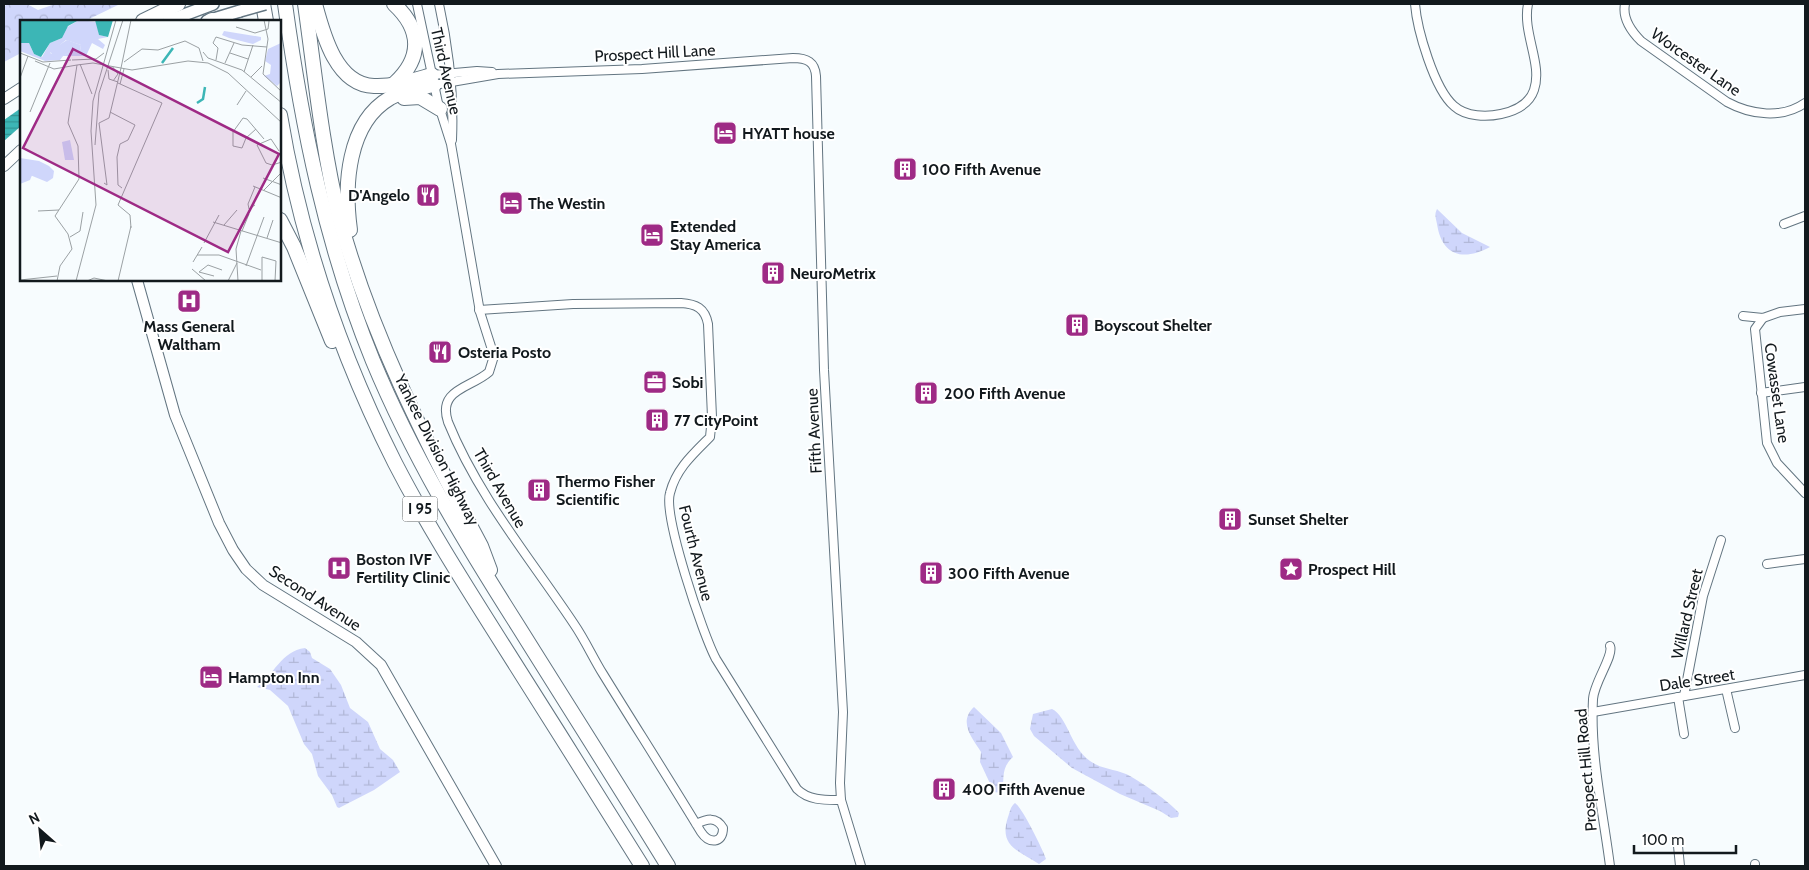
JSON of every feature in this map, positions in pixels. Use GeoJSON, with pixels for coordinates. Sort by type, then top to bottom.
{"type":"FeatureCollection","features":[{"type":"Feature","properties":{"kind":"highway"},"geometry":{"type":"LineString","coordinates":[[145,20],[178,4]]}},
{"type":"Feature","properties":{"kind":"highway"},"geometry":{"type":"LineString","coordinates":[[264,4],[266,20]]}},
{"type":"Feature","properties":{"kind":"highway","name":"Yankee Division Highway"},"geometry":{"type":"LineString","coordinates":[[285,4],[309,152],[332,243],[355,314],[383,385],[419,460],[452,519],[668,866]]}},
{"type":"Feature","properties":{"kind":"highway"},"geometry":{"type":"LineString","coordinates":[[305,4],[330,176],[348,246],[402,389],[481,546],[500,598]]}},
{"type":"Feature","properties":{"kind":"highway"},"geometry":{"type":"LineString","coordinates":[[315,4],[328,44],[346,74],[363,85],[376,86],[433,80]]}},
{"type":"Feature","properties":{"kind":"highway"},"geometry":{"type":"LineString","coordinates":[[394,4],[410,23],[416,46],[411,65],[394,84]]}},
{"type":"Feature","properties":{"kind":"highway"},"geometry":{"type":"LineString","coordinates":[[356,268],[349,223],[348,192],[351,161],[360,132],[374,111],[386,100],[433,80]]}},
{"type":"Feature","properties":{"kind":"highway"},"geometry":{"type":"LineString","coordinates":[[360,132],[386,108],[404,98],[420,98],[440,109]]}},
{"type":"Feature","properties":{"kind":"highway","name":"I 95"},"geometry":{"type":"LineString","coordinates":[[281,120],[290,170],[330,310],[358,382],[394,461],[431,530],[642,866]]}},
{"type":"Feature","properties":{"kind":"highway"},"geometry":{"type":"LineString","coordinates":[[281,222],[294,246],[333,343],[358,382]]}},
{"type":"Feature","properties":{"kind":"main road"},"geometry":{"type":"LineString","coordinates":[[171,20],[213,4]]}},
{"type":"Feature","properties":{"kind":"main road"},"geometry":{"type":"LineString","coordinates":[[213,20],[264,4]]}},
{"type":"Feature","properties":{"kind":"street","name":"Third Avenue"},"geometry":{"type":"LineString","coordinates":[[417,4],[440,109],[452,144]]}},
{"type":"Feature","properties":{"kind":"street","name":"Third Avenue"},"geometry":{"type":"LineString","coordinates":[[439,4],[451,72],[452,144],[479,310],[493,354],[493,365],[486,375],[458,390],[449,398],[445,412],[449,425],[502,522],[576,628],[696,824]]}},
{"type":"Feature","properties":{"kind":"street"},"geometry":{"type":"LineString","coordinates":[[1415,4],[1423,46],[1446,97],[1453,106],[1462,111],[1476,115],[1496,115],[1520,108],[1534,92],[1536,71],[1526,19],[1528,4]]}},
{"type":"Feature","properties":{"kind":"street","name":"Worcester Lane"},"geometry":{"type":"LineString","coordinates":[[1625,4],[1626,19],[1632,32],[1641,41],[1727,102],[1742,110],[1765,113],[1791,111],[1805,104]]}},
{"type":"Feature","properties":{"kind":"street","name":"Prospect Hill Lane"},"geometry":{"type":"LineString","coordinates":[[433,80],[451,82],[498,74],[635,69],[793,58],[805,59],[811,63]]}},
{"type":"Feature","properties":{"kind":"street","name":"Fifth Avenue"},"geometry":{"type":"LineString","coordinates":[[811,63],[816,76],[824,370],[842,678],[843,712],[839,766],[841,800],[861,866]]}},
{"type":"Feature","properties":{"kind":"street","name":"Prospect Hill Lane"},"geometry":{"type":"LineString","coordinates":[[433,80],[451,72],[481,71],[498,74]]}},
{"type":"Feature","properties":{"kind":"street"},"geometry":{"type":"LineString","coordinates":[[4,99],[20,90]]}},
{"type":"Feature","properties":{"kind":"street"},"geometry":{"type":"LineString","coordinates":[[4,166],[20,151]]}},
{"type":"Feature","properties":{"kind":"street"},"geometry":{"type":"LineString","coordinates":[[1784,224],[1805,216]]}},
{"type":"Feature","properties":{"kind":"street","name":"Second Avenue"},"geometry":{"type":"LineString","coordinates":[[137,281],[175,415],[219,523],[233,550],[246,569],[263,585],[356,642],[381,665],[496,866]]}},
{"type":"Feature","properties":{"kind":"street","name":"Fourth Avenue"},"geometry":{"type":"LineString","coordinates":[[479,310],[572,304],[681,303],[696,305],[704,311],[708,324],[712,417],[710,438],[686,460],[669,494],[671,517],[691,592],[711,651],[797,789],[805,796],[816,799],[841,800]]}},
{"type":"Feature","properties":{"kind":"street"},"geometry":{"type":"LineString","coordinates":[[1743,316],[1763,318],[1780,312],[1805,309]]}},
{"type":"Feature","properties":{"kind":"street","name":"Cowasset Lane"},"geometry":{"type":"LineString","coordinates":[[1763,318],[1755,329],[1768,443],[1777,462],[1804,493]]}},
{"type":"Feature","properties":{"kind":"street"},"geometry":{"type":"LineString","coordinates":[[1761,393],[1805,387]]}},
{"type":"Feature","properties":{"kind":"street","name":"Willard Street"},"geometry":{"type":"LineString","coordinates":[[1684,734],[1681,696],[1703,596],[1721,540]]}},
{"type":"Feature","properties":{"kind":"street"},"geometry":{"type":"LineString","coordinates":[[1767,564],[1805,559]]}},
{"type":"Feature","properties":{"kind":"street","name":"Prospect Hill Road"},"geometry":{"type":"LineString","coordinates":[[1610,646],[1611,655],[1595,686],[1593,712],[1599,790],[1610,866]]}},
{"type":"Feature","properties":{"kind":"street","name":"Dale Street"},"geometry":{"type":"LineString","coordinates":[[1593,712],[1805,675]]}},
{"type":"Feature","properties":{"kind":"street"},"geometry":{"type":"LineString","coordinates":[[1726,689],[1734,728]]}},
{"type":"Feature","properties":{"kind":"street"},"geometry":{"type":"LineString","coordinates":[[1678,846],[1680,866]]}},
{"type":"Feature","properties":{"kind":"green space"},"geometry":{"type":"Polygon","coordinates":[[[7,4],[27,4],[38,10],[55,4],[118,5],[87,20],[20,20],[20,54],[4,62],[4,7],[7,4]]]}},
{"type":"Feature","properties":{"kind":"green space"},"geometry":{"type":"Polygon","coordinates":[[[1437,209],[1462,233],[1490,247],[1463,255],[1449,249],[1440,235],[1436,217],[1437,209]]]}},
{"type":"Feature","properties":{"kind":"green space"},"geometry":{"type":"Polygon","coordinates":[[[305,648],[310,652],[312,658],[330,669],[341,685],[350,708],[368,722],[380,749],[393,760],[400,772],[374,790],[339,808],[318,776],[312,754],[304,744],[288,706],[270,690],[257,687],[284,658],[297,650],[305,648]]]}},
{"type":"Feature","properties":{"kind":"green space"},"geometry":{"type":"Polygon","coordinates":[[[974,707],[1001,733],[1013,757],[1006,766],[1002,793],[994,792],[980,762],[981,752],[968,730],[967,718],[974,707]]]}},
{"type":"Feature","properties":{"kind":"green space"},"geometry":{"type":"Polygon","coordinates":[[[1052,709],[1062,718],[1078,748],[1090,761],[1099,766],[1126,774],[1139,781],[1175,809],[1179,813],[1178,817],[1171,818],[1160,811],[1120,794],[1072,768],[1034,736],[1030,729],[1033,714],[1052,709]]]}},
{"type":"Feature","properties":{"kind":"green space"},"geometry":{"type":"Polygon","coordinates":[[[1015,803],[1037,838],[1046,859],[1039,864],[1018,851],[1008,842],[1006,827],[1010,810],[1015,803]]]}},
{"type":"Feature","properties":{"kind":"water"},"geometry":{"type":"Polygon","coordinates":[[[20,109],[20,127],[4,141],[4,120],[20,109]]]}},
{"type":"Feature","properties":{"kind":"place","name":"HYATT house"},"geometry":{"type":"Point","coordinates":[725,133]}},
{"type":"Feature","properties":{"kind":"place","name":"100 Fifth Avenue"},"geometry":{"type":"Point","coordinates":[905,169]}},
{"type":"Feature","properties":{"kind":"place","name":"D'Angelo"},"geometry":{"type":"Point","coordinates":[428,195]}},
{"type":"Feature","properties":{"kind":"place","name":"The Westin"},"geometry":{"type":"Point","coordinates":[511,203]}},
{"type":"Feature","properties":{"kind":"place","name":"Extended Stay America"},"geometry":{"type":"Point","coordinates":[652,235]}},
{"type":"Feature","properties":{"kind":"place","name":"NeuroMetrix"},"geometry":{"type":"Point","coordinates":[773,273]}},
{"type":"Feature","properties":{"kind":"place","name":"Mass General Waltham"},"geometry":{"type":"Point","coordinates":[189,301]}},
{"type":"Feature","properties":{"kind":"place","name":"Boyscout Shelter"},"geometry":{"type":"Point","coordinates":[1077,325]}},
{"type":"Feature","properties":{"kind":"place","name":"Osteria Posto"},"geometry":{"type":"Point","coordinates":[440,352]}},
{"type":"Feature","properties":{"kind":"place","name":"Sobi"},"geometry":{"type":"Point","coordinates":[655,382]}},
{"type":"Feature","properties":{"kind":"place","name":"200 Fifth Avenue"},"geometry":{"type":"Point","coordinates":[926,393]}},
{"type":"Feature","properties":{"kind":"place","name":"77 CityPoint"},"geometry":{"type":"Point","coordinates":[657,420]}},
{"type":"Feature","properties":{"kind":"place","name":"Thermo Fisher Scientific"},"geometry":{"type":"Point","coordinates":[539,490]}},
{"type":"Feature","properties":{"kind":"place","name":"Sunset Shelter"},"geometry":{"type":"Point","coordinates":[1230,519]}},
{"type":"Feature","properties":{"kind":"place","name":"Boston IVF Fertility Clinic"},"geometry":{"type":"Point","coordinates":[339,568]}},
{"type":"Feature","properties":{"kind":"place","name":"Prospect Hill"},"geometry":{"type":"Point","coordinates":[1291,569]}},
{"type":"Feature","properties":{"kind":"place","name":"300 Fifth Avenue"},"geometry":{"type":"Point","coordinates":[931,573]}},
{"type":"Feature","properties":{"kind":"place","name":"Hampton Inn"},"geometry":{"type":"Point","coordinates":[211,677]}},
{"type":"Feature","properties":{"kind":"place","name":"400 Fifth Avenue"},"geometry":{"type":"Point","coordinates":[944,789]}}]}
